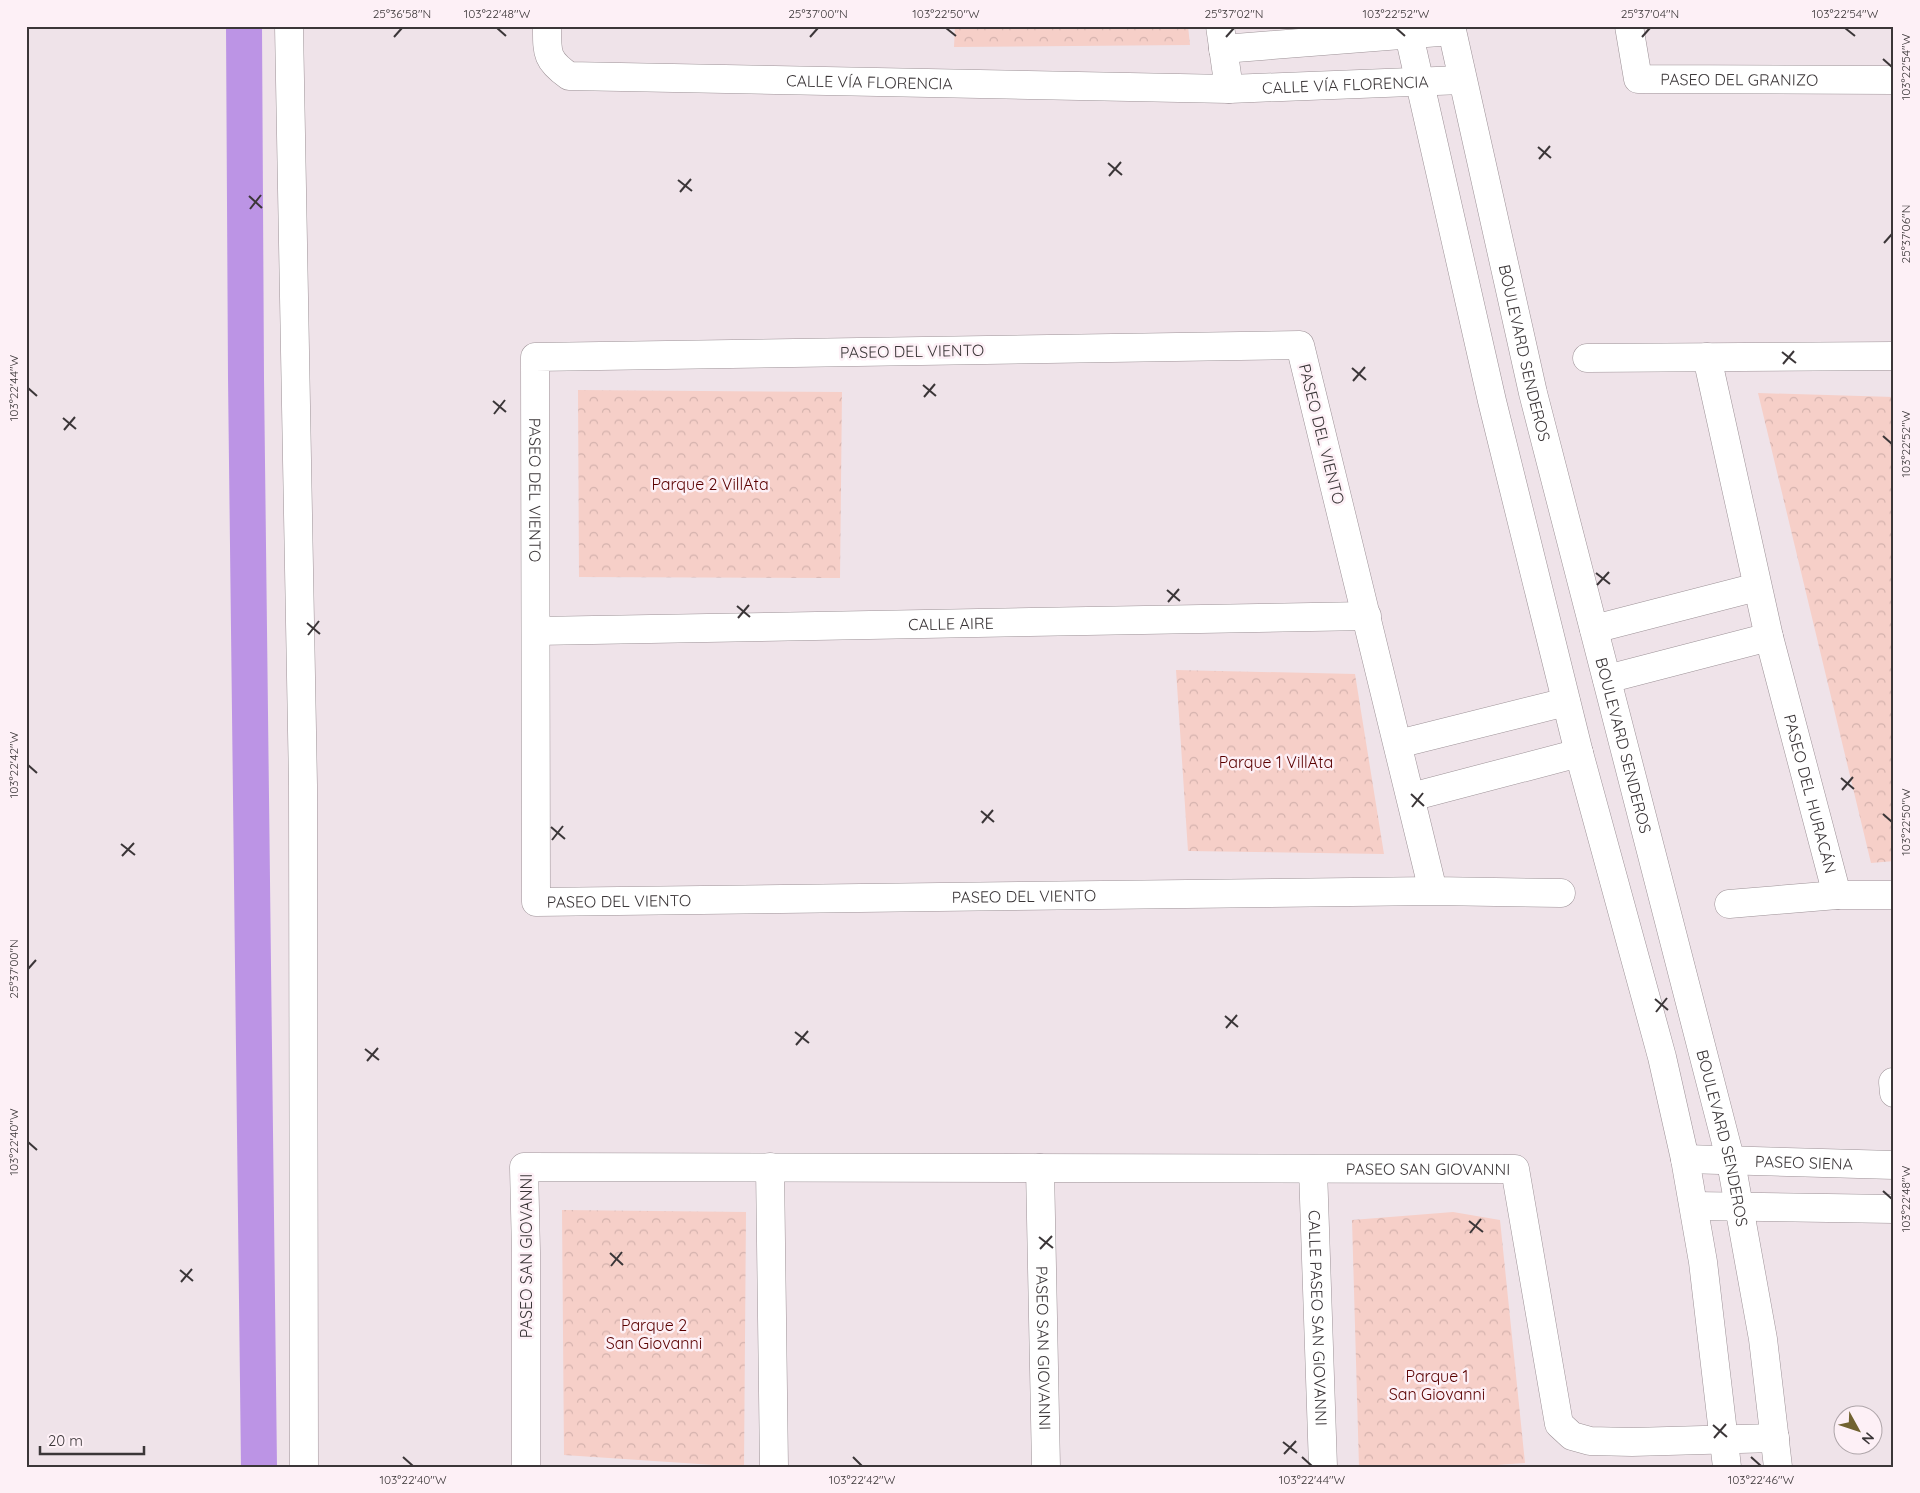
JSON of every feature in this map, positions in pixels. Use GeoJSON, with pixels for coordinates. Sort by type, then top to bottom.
{"type":"FeatureCollection","features":[{"type":"Feature","properties":{"kind":"street"},"geometry":{"type":"LineString","coordinates":[[289,26],[303,785],[304,1467]]}},
{"type":"Feature","properties":{"kind":"street","name":"CALLE VÍA FLORENCIA"},"geometry":{"type":"LineString","coordinates":[[547,26],[547,51],[554,66],[569,76],[1229,89],[1462,80]]}},
{"type":"Feature","properties":{"kind":"street","name":"PASEO DEL GRANIZO"},"geometry":{"type":"LineString","coordinates":[[1629,26],[1638,79],[1894,80]]}},
{"type":"Feature","properties":{"kind":"street"},"geometry":{"type":"LineString","coordinates":[[1229,89],[1222,38],[1451,28]]}},
{"type":"Feature","properties":{"kind":"street","name":"BOULEVARD SENDEROS"},"geometry":{"type":"LineString","coordinates":[[1451,28],[1533,393],[1653,855],[1730,1162],[1763,1339],[1778,1467]]}},
{"type":"Feature","properties":{"kind":"street"},"geometry":{"type":"LineString","coordinates":[[1407,31],[1492,401],[1566,702],[1662,1057],[1685,1159],[1708,1297],[1727,1467]]}},
{"type":"Feature","properties":{"kind":"street","name":"PASEO DEL VIENTO"},"geometry":{"type":"LineString","coordinates":[[1433,891],[1300,345],[535,357],[536,902],[1433,891],[1561,894]]}},
{"type":"Feature","properties":{"kind":"street"},"geometry":{"type":"LineString","coordinates":[[1587,358],[1894,356]]}},
{"type":"Feature","properties":{"kind":"street","name":"PASEO DEL HURACÁN"},"geometry":{"type":"LineString","coordinates":[[1707,357],[1769,637],[1837,895],[1894,895]]}},
{"type":"Feature","properties":{"kind":"street"},"geometry":{"type":"LineString","coordinates":[[1492,401],[1533,393]]}},
{"type":"Feature","properties":{"kind":"street"},"geometry":{"type":"LineString","coordinates":[[1594,629],[1757,587]]}},
{"type":"Feature","properties":{"kind":"street","name":"CALLE AIRE"},"geometry":{"type":"LineString","coordinates":[[536,631],[1367,616]]}},
{"type":"Feature","properties":{"kind":"street"},"geometry":{"type":"LineString","coordinates":[[1607,679],[1769,637]]}},
{"type":"Feature","properties":{"kind":"street"},"geometry":{"type":"LineString","coordinates":[[1398,744],[1566,702]]}},
{"type":"Feature","properties":{"kind":"street"},"geometry":{"type":"LineString","coordinates":[[1411,797],[1579,753]]}},
{"type":"Feature","properties":{"kind":"street"},"geometry":{"type":"LineString","coordinates":[[1611,866],[1653,855]]}},
{"type":"Feature","properties":{"kind":"street"},"geometry":{"type":"LineString","coordinates":[[1728,904],[1837,895]]}},
{"type":"Feature","properties":{"kind":"street","name":"PASEO SIENA"},"geometry":{"type":"LineString","coordinates":[[1685,1159],[1894,1166]]}},
{"type":"Feature","properties":{"kind":"street","name":"PASEO SAN GIOVANNI"},"geometry":{"type":"LineString","coordinates":[[526,1467],[524,1167],[1515,1169],[1559,1424],[1572,1436],[1590,1441],[1775,1438]]}},
{"type":"Feature","properties":{"kind":"street"},"geometry":{"type":"LineString","coordinates":[[770,1168],[774,1467]]}},
{"type":"Feature","properties":{"kind":"street","name":"PASEO SAN GIOVANNI"},"geometry":{"type":"LineString","coordinates":[[1040,1168],[1046,1467]]}},
{"type":"Feature","properties":{"kind":"street","name":"CALLE PASEO SAN GIOVANNI"},"geometry":{"type":"LineString","coordinates":[[1313,1169],[1323,1467]]}},
{"type":"Feature","properties":{"kind":"street"},"geometry":{"type":"LineString","coordinates":[[1694,1206],[1894,1209]]}},
{"type":"Feature","properties":{"kind":"green space"},"geometry":{"type":"Polygon","coordinates":[[[955,26],[1188,26],[1190,45],[954,47],[955,26]]]}},
{"type":"Feature","properties":{"kind":"green space","name":"Parque 2 VillAta"},"geometry":{"type":"Polygon","coordinates":[[[578,390],[842,392],[840,578],[579,577],[578,390]]]}},
{"type":"Feature","properties":{"kind":"green space"},"geometry":{"type":"Polygon","coordinates":[[[1758,393],[1894,397],[1894,861],[1871,863],[1758,393]]]}},
{"type":"Feature","properties":{"kind":"green space","name":"Parque 1 VillAta"},"geometry":{"type":"Polygon","coordinates":[[[1176,670],[1355,674],[1384,854],[1188,851],[1176,670]]]}},
{"type":"Feature","properties":{"kind":"green space","name":"Parque 2 San Giovanni"},"geometry":{"type":"Polygon","coordinates":[[[562,1210],[746,1212],[744,1467],[564,1455],[562,1210]]]}},
{"type":"Feature","properties":{"kind":"green space","name":"Parque 1 San Giovanni"},"geometry":{"type":"Polygon","coordinates":[[[1453,1212],[1500,1220],[1525,1463],[1468,1467],[1359,1467],[1352,1220],[1453,1212]]]}},
{"type":"Feature","properties":{"kind":"waterway"},"geometry":{"type":"LineString","coordinates":[[244,26],[246,378],[259,1467]]}}]}
